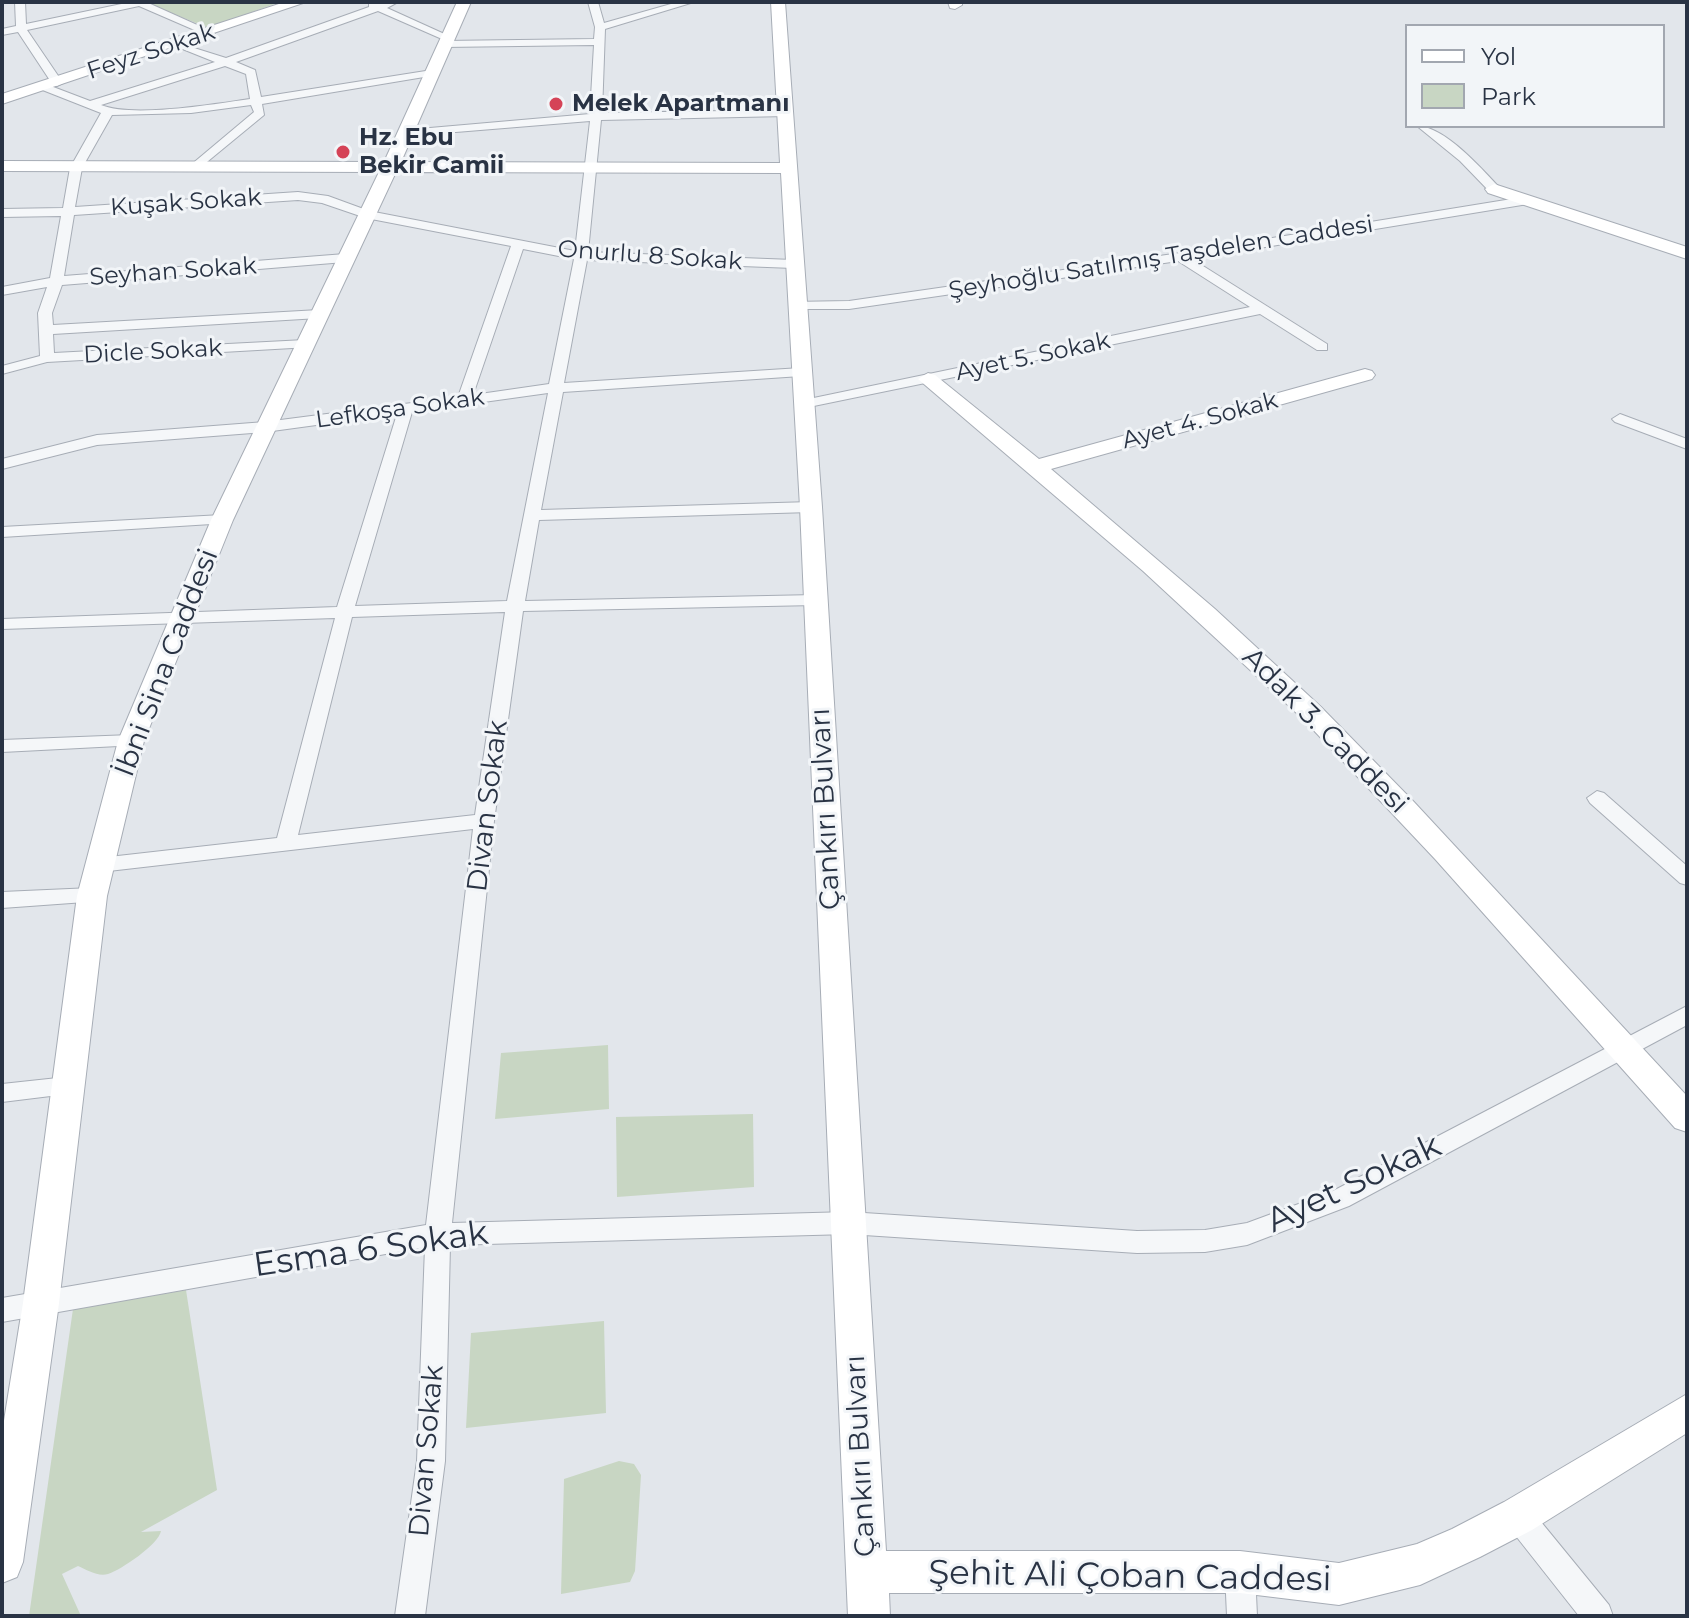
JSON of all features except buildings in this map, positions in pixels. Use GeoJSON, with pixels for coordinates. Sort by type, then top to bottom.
{"type":"FeatureCollection","features":[{"type":"Feature","properties":{"kind":"street"},"geometry":{"type":"LineString","coordinates":[[20,2],[21,28],[50,85],[108,112],[137,113],[254,104],[432,73]]}},
{"type":"Feature","properties":{"kind":"street","name":"Feyz Sokak"},"geometry":{"type":"LineString","coordinates":[[2,99],[179,44],[299,2]]}},
{"type":"Feature","properties":{"kind":"street"},"geometry":{"type":"LineString","coordinates":[[362,2],[379,7],[445,40],[598,42]]}},
{"type":"Feature","properties":{"kind":"street"},"geometry":{"type":"LineString","coordinates":[[90,105],[226,62],[393,2]]}},
{"type":"Feature","properties":{"kind":"street","name":"İbni Sina Caddesi"},"geometry":{"type":"LineString","coordinates":[[2,1559],[41,1303],[92,896],[131,741],[222,520],[407,133],[464,2]]}},
{"type":"Feature","properties":{"kind":"street","name":"Divan Sokak"},"geometry":{"type":"LineString","coordinates":[[410,1616],[431,1461],[438,1234],[484,821],[515,606],[581,256],[596,116],[600,27],[593,2]]}},
{"type":"Feature","properties":{"kind":"street"},"geometry":{"type":"LineString","coordinates":[[600,27],[689,2]]}},
{"type":"Feature","properties":{"kind":"street","name":"Çankırı Bulvarı"},"geometry":{"type":"LineString","coordinates":[[778,2],[811,507],[869,1616]]}},
{"type":"Feature","properties":{"kind":"street"},"geometry":{"type":"LineString","coordinates":[[2,32],[136,3],[210,33]]}},
{"type":"Feature","properties":{"kind":"street"},"geometry":{"type":"LineString","coordinates":[[179,44],[251,72],[256,84],[254,104],[260,113],[196,167]]}},
{"type":"Feature","properties":{"kind":"street"},"geometry":{"type":"LineString","coordinates":[[47,358],[45,313],[56,281],[76,168],[108,112]]}},
{"type":"Feature","properties":{"kind":"street"},"geometry":{"type":"LineString","coordinates":[[407,133],[596,116],[787,113]]}},
{"type":"Feature","properties":{"kind":"street"},"geometry":{"type":"LineString","coordinates":[[1423,128],[1464,158],[1494,189],[1687,253]]}},
{"type":"Feature","properties":{"kind":"street"},"geometry":{"type":"LineString","coordinates":[[2,166],[789,168]]}},
{"type":"Feature","properties":{"kind":"street","name":"Kuşak Sokak"},"geometry":{"type":"LineString","coordinates":[[2,213],[298,196],[324,199],[366,214]]}},
{"type":"Feature","properties":{"kind":"street","name":"Şeyhoğlu Satılmış Taşdelen Caddesi"},"geometry":{"type":"LineString","coordinates":[[796,305],[849,305],[1180,257],[1524,201]]}},
{"type":"Feature","properties":{"kind":"street","name":"Onurlu 8 Sokak"},"geometry":{"type":"LineString","coordinates":[[366,214],[581,256],[793,264]]}},
{"type":"Feature","properties":{"kind":"street"},"geometry":{"type":"LineString","coordinates":[[464,400],[518,244]]}},
{"type":"Feature","properties":{"kind":"street"},"geometry":{"type":"LineString","coordinates":[[1180,257],[1322,347]]}},
{"type":"Feature","properties":{"kind":"street","name":"Seyhan Sokak"},"geometry":{"type":"LineString","coordinates":[[2,291],[56,281],[345,258]]}},
{"type":"Feature","properties":{"kind":"street","name":"Ayet 5. Sokak"},"geometry":{"type":"LineString","coordinates":[[804,404],[1263,309]]}},
{"type":"Feature","properties":{"kind":"street"},"geometry":{"type":"LineString","coordinates":[[46,330],[319,314]]}},
{"type":"Feature","properties":{"kind":"street","name":"Dicle Sokak"},"geometry":{"type":"LineString","coordinates":[[2,370],[47,358],[305,344]]}},
{"type":"Feature","properties":{"kind":"street","name":"Lefkoşa Sokak"},"geometry":{"type":"LineString","coordinates":[[2,464],[97,440],[265,427],[555,388],[801,372]]}},
{"type":"Feature","properties":{"kind":"street","name":"Ayet 4. Sokak"},"geometry":{"type":"LineString","coordinates":[[1035,467],[1365,375]]}},
{"type":"Feature","properties":{"kind":"street","name":"Adak 3. Caddesi"},"geometry":{"type":"LineString","coordinates":[[928,379],[1206,613],[1363,765],[1687,1118]]}},
{"type":"Feature","properties":{"kind":"street"},"geometry":{"type":"LineString","coordinates":[[286,844],[345,611],[406,408]]}},
{"type":"Feature","properties":{"kind":"street"},"geometry":{"type":"LineString","coordinates":[[1620,419],[1687,444]]}},
{"type":"Feature","properties":{"kind":"street"},"geometry":{"type":"LineString","coordinates":[[531,515],[811,507]]}},
{"type":"Feature","properties":{"kind":"street"},"geometry":{"type":"LineString","coordinates":[[2,532],[222,520]]}},
{"type":"Feature","properties":{"kind":"street"},"geometry":{"type":"LineString","coordinates":[[2,624],[345,611],[816,600]]}},
{"type":"Feature","properties":{"kind":"street"},"geometry":{"type":"LineString","coordinates":[[2,746],[131,741]]}},
{"type":"Feature","properties":{"kind":"street"},"geometry":{"type":"LineString","coordinates":[[1597,798],[1687,878]]}},
{"type":"Feature","properties":{"kind":"street"},"geometry":{"type":"LineString","coordinates":[[100,865],[484,821]]}},
{"type":"Feature","properties":{"kind":"street"},"geometry":{"type":"LineString","coordinates":[[2,900],[92,896]]}},
{"type":"Feature","properties":{"kind":"street","name":"Ayet Sokak"},"geometry":{"type":"LineString","coordinates":[[849,1223],[1137,1242],[1205,1241],[1247,1234],[1340,1199],[1687,1015]]}},
{"type":"Feature","properties":{"kind":"street"},"geometry":{"type":"LineString","coordinates":[[2,1093],[67,1086]]}},
{"type":"Feature","properties":{"kind":"street","name":"Esma 6 Sokak"},"geometry":{"type":"LineString","coordinates":[[2,1310],[438,1234],[849,1223]]}},
{"type":"Feature","properties":{"kind":"street","name":"Şehit Ali Çoban Caddesi"},"geometry":{"type":"LineString","coordinates":[[868,1572],[1240,1572],[1339,1584],[1420,1564],[1518,1516],[1687,1412]]}},
{"type":"Feature","properties":{"kind":"street"},"geometry":{"type":"LineString","coordinates":[[1518,1516],[1598,1616]]}},
{"type":"Feature","properties":{"kind":"street"},"geometry":{"type":"LineString","coordinates":[[1240,1572],[1242,1616]]}},
{"type":"Feature","properties":{"kind":"green space"},"geometry":{"type":"Polygon","coordinates":[[[145,2],[280,2],[208,28],[145,2]]]}},
{"type":"Feature","properties":{"kind":"green space"},"geometry":{"type":"Polygon","coordinates":[[[608,1045],[609,1109],[495,1119],[501,1053],[608,1045]]]}},
{"type":"Feature","properties":{"kind":"green space"},"geometry":{"type":"Polygon","coordinates":[[[753,1114],[754,1187],[617,1197],[616,1117],[753,1114]]]}},
{"type":"Feature","properties":{"kind":"green space"},"geometry":{"type":"Polygon","coordinates":[[[186,1290],[217,1490],[141,1532],[161,1531],[147,1549],[114,1572],[100,1575],[78,1566],[62,1574],[81,1616],[29,1616],[73,1309],[186,1290]]]}},
{"type":"Feature","properties":{"kind":"green space"},"geometry":{"type":"Polygon","coordinates":[[[604,1321],[606,1413],[466,1428],[471,1333],[604,1321]]]}},
{"type":"Feature","properties":{"kind":"green space"},"geometry":{"type":"Polygon","coordinates":[[[619,1461],[634,1464],[641,1475],[635,1571],[630,1582],[561,1594],[564,1479],[619,1461]]]}},
{"type":"Feature","properties":{"kind":"place","name":"Melek Apartmanı"},"geometry":{"type":"Point","coordinates":[556,104]}},
{"type":"Feature","properties":{"kind":"place","name":"Hz. Ebu Bekir Camii"},"geometry":{"type":"Point","coordinates":[343,152]}}]}
